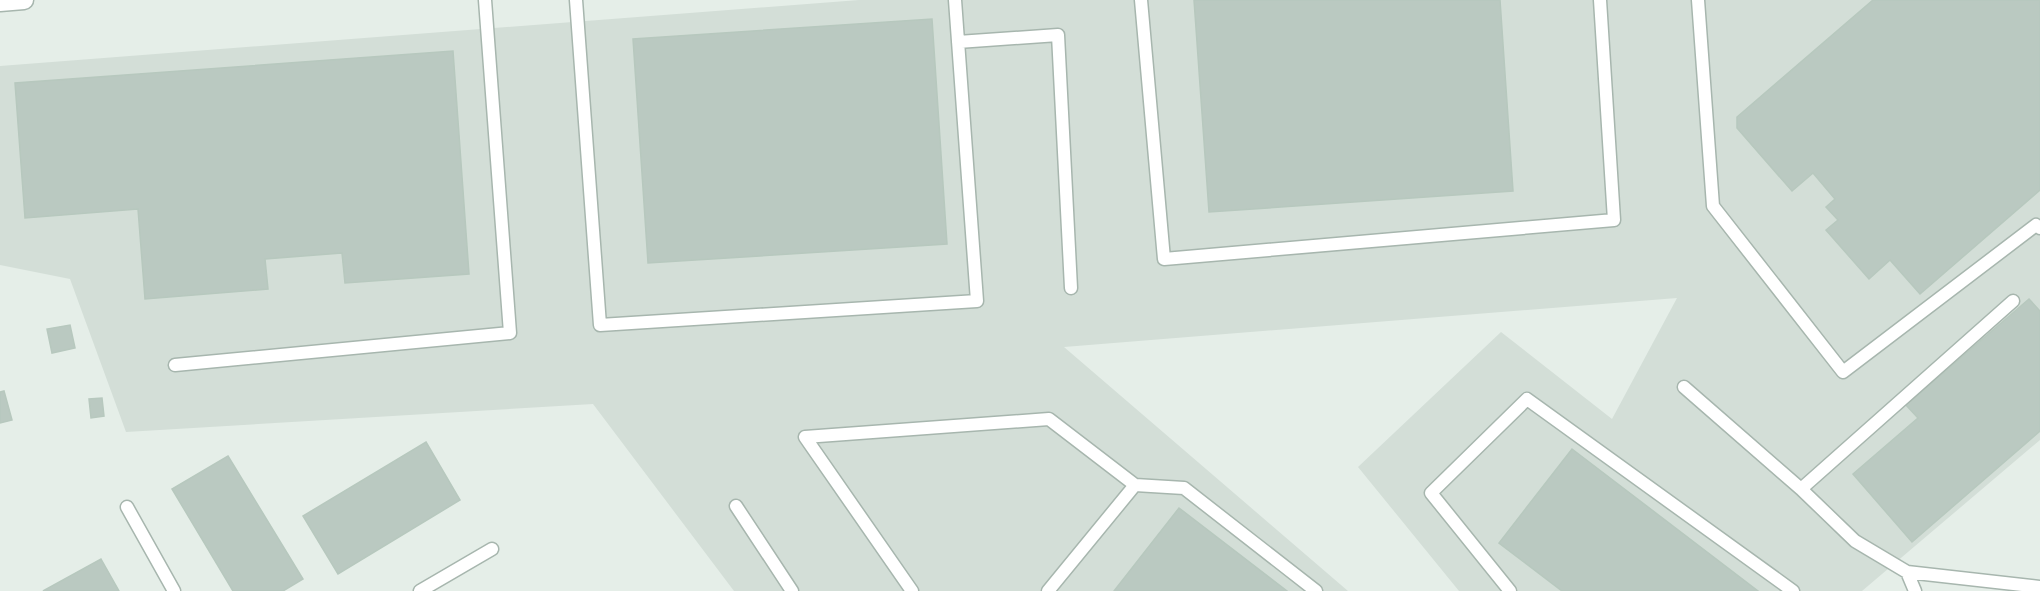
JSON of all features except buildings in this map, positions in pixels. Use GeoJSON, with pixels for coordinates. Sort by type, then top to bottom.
{"type":"FeatureCollection","features":[{"type":"Feature","properties":{"kind":"street"},"geometry":{"type":"LineString","coordinates":[[0,2],[24,0]]}},
{"type":"Feature","properties":{"kind":"lane"},"geometry":{"type":"LineString","coordinates":[[175,365],[510,333],[484,0]]}},
{"type":"Feature","properties":{"kind":"lane"},"geometry":{"type":"LineString","coordinates":[[576,0],[600,325],[977,301],[956,0]]}},
{"type":"Feature","properties":{"kind":"lane"},"geometry":{"type":"LineString","coordinates":[[1141,0],[1164,259],[1614,220],[1600,0]]}},
{"type":"Feature","properties":{"kind":"lane"},"geometry":{"type":"LineString","coordinates":[[1698,0],[1713,206],[1843,372],[2036,225],[2040,228]]}},
{"type":"Feature","properties":{"kind":"lane"},"geometry":{"type":"LineString","coordinates":[[958,42],[1058,35],[1071,288]]}},
{"type":"Feature","properties":{"kind":"lane"},"geometry":{"type":"LineString","coordinates":[[1801,489],[2013,301]]}},
{"type":"Feature","properties":{"kind":"lane"},"geometry":{"type":"LineString","coordinates":[[1684,387],[1801,489],[1855,541],[1907,572],[2040,587]]}},
{"type":"Feature","properties":{"kind":"lane"},"geometry":{"type":"LineString","coordinates":[[1510,591],[1431,493],[1527,399],[1793,591]]}},
{"type":"Feature","properties":{"kind":"lane"},"geometry":{"type":"LineString","coordinates":[[912,591],[805,437],[1049,419],[1135,485],[1184,488],[1316,591]]}},
{"type":"Feature","properties":{"kind":"lane"},"geometry":{"type":"LineString","coordinates":[[1048,591],[1135,485]]}},
{"type":"Feature","properties":{"kind":"lane"},"geometry":{"type":"LineString","coordinates":[[736,506],[792,591]]}},
{"type":"Feature","properties":{"kind":"lane"},"geometry":{"type":"LineString","coordinates":[[127,507],[174,591]]}},
{"type":"Feature","properties":{"kind":"lane"},"geometry":{"type":"LineString","coordinates":[[420,591],[492,549]]}},
{"type":"Feature","properties":{"kind":"lane"},"geometry":{"type":"LineString","coordinates":[[1907,572],[1915,591]]}},
{"type":"Feature","properties":{"kind":"shaded area"},"geometry":{"type":"Polygon","coordinates":[[[859,0],[2040,0],[2040,440],[1862,591],[1459,591],[1358,467],[1501,332],[1612,419],[1677,298],[1064,347],[1348,591],[734,591],[593,404],[126,432],[70,279],[0,265],[0,66],[859,0]]]}}]}
